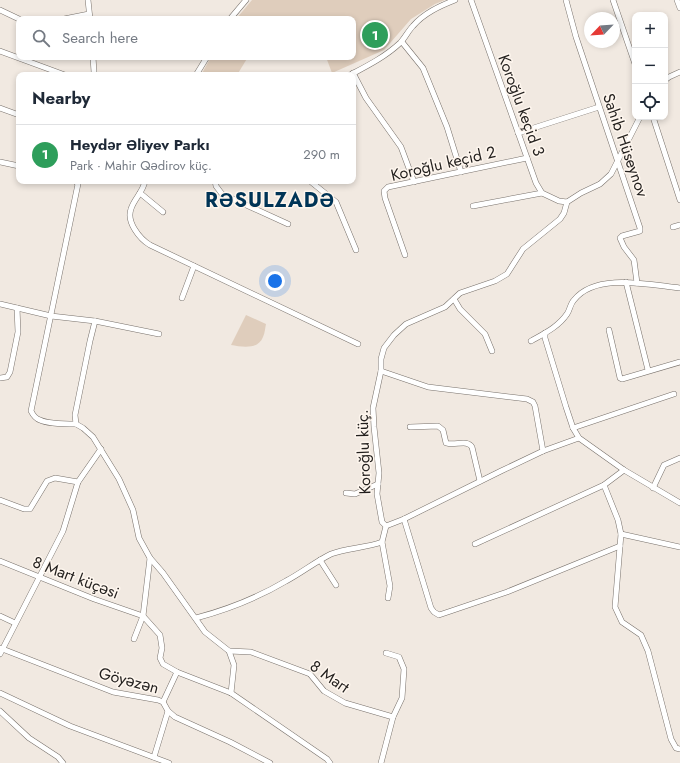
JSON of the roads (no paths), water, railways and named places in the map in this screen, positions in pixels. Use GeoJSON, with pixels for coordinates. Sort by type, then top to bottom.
{"type":"FeatureCollection","features":[{"type":"Feature","properties":{"kind":"street"},"geometry":{"type":"LineString","coordinates":[[88,0],[90,16]]}},
{"type":"Feature","properties":{"kind":"street"},"geometry":{"type":"LineString","coordinates":[[233,16],[246,0]]}},
{"type":"Feature","properties":{"kind":"street"},"geometry":{"type":"LineString","coordinates":[[355,72],[388,53],[402,42],[412,26],[422,17],[434,9],[455,0]]}},
{"type":"Feature","properties":{"kind":"street","name":"Koroğlu keçid 3"},"geometry":{"type":"LineString","coordinates":[[471,0],[536,184],[542,193]]}},
{"type":"Feature","properties":{"kind":"street","name":"Sahib Hüseynov"},"geometry":{"type":"LineString","coordinates":[[566,0],[599,106],[640,228],[640,231],[622,236],[620,238],[624,247],[634,260],[637,283]]}},
{"type":"Feature","properties":{"kind":"street"},"geometry":{"type":"LineString","coordinates":[[613,0],[632,55]]}},
{"type":"Feature","properties":{"kind":"street"},"geometry":{"type":"LineString","coordinates":[[677,0],[680,8]]}},
{"type":"Feature","properties":{"kind":"street"},"geometry":{"type":"LineString","coordinates":[[0,10],[16,18]]}},
{"type":"Feature","properties":{"kind":"street"},"geometry":{"type":"LineString","coordinates":[[402,42],[423,68],[447,127],[460,172]]}},
{"type":"Feature","properties":{"kind":"street"},"geometry":{"type":"LineString","coordinates":[[0,51],[16,57]]}},
{"type":"Feature","properties":{"kind":"street"},"geometry":{"type":"LineString","coordinates":[[24,60],[56,72]]}},
{"type":"Feature","properties":{"kind":"street"},"geometry":{"type":"LineString","coordinates":[[93,60],[94,72]]}},
{"type":"Feature","properties":{"kind":"street"},"geometry":{"type":"LineString","coordinates":[[198,72],[205,60]]}},
{"type":"Feature","properties":{"kind":"street"},"geometry":{"type":"LineString","coordinates":[[668,78],[680,72]]}},
{"type":"Feature","properties":{"kind":"street"},"geometry":{"type":"LineString","coordinates":[[356,82],[400,147],[414,182]]}},
{"type":"Feature","properties":{"kind":"street"},"geometry":{"type":"LineString","coordinates":[[518,133],[599,106]]}},
{"type":"Feature","properties":{"kind":"street"},"geometry":{"type":"LineString","coordinates":[[0,108],[16,114]]}},
{"type":"Feature","properties":{"kind":"street"},"geometry":{"type":"LineString","coordinates":[[473,206],[542,193],[559,201],[567,202],[600,184],[611,174],[638,120]]}},
{"type":"Feature","properties":{"kind":"street"},"geometry":{"type":"LineString","coordinates":[[654,120],[680,200]]}},
{"type":"Feature","properties":{"kind":"street","name":"Koroğlu keçid 2"},"geometry":{"type":"LineString","coordinates":[[405,255],[385,198],[384,191],[388,188],[414,182],[527,158]]}},
{"type":"Feature","properties":{"kind":"street"},"geometry":{"type":"LineString","coordinates":[[0,162],[16,165]]}},
{"type":"Feature","properties":{"kind":"street"},"geometry":{"type":"LineString","coordinates":[[78,184],[31,411],[40,421],[76,424],[93,437],[119,479],[133,510],[139,538],[150,558],[163,573],[205,632],[229,651],[234,665],[231,693]]}},
{"type":"Feature","properties":{"kind":"street"},"geometry":{"type":"LineString","coordinates":[[145,184],[144,188],[130,209],[130,216],[134,229],[142,240],[358,344]]}},
{"type":"Feature","properties":{"kind":"street"},"geometry":{"type":"LineString","coordinates":[[216,184],[222,194],[288,224]]}},
{"type":"Feature","properties":{"kind":"street"},"geometry":{"type":"LineString","coordinates":[[314,184],[336,202],[356,250]]}},
{"type":"Feature","properties":{"kind":"street"},"geometry":{"type":"LineString","coordinates":[[140,194],[163,212]]}},
{"type":"Feature","properties":{"kind":"street","name":"Koroğlu küç."},"geometry":{"type":"LineString","coordinates":[[386,526],[382,522],[377,494],[379,473],[373,408],[384,348],[394,335],[406,324],[445,307],[460,293],[495,281],[507,274],[523,249],[560,219],[564,213],[567,202]]}},
{"type":"Feature","properties":{"kind":"street"},"geometry":{"type":"LineString","coordinates":[[673,227],[680,225]]}},
{"type":"Feature","properties":{"kind":"street"},"geometry":{"type":"LineString","coordinates":[[182,298],[194,266]]}},
{"type":"Feature","properties":{"kind":"street"},"geometry":{"type":"LineString","coordinates":[[626,282],[648,370]]}},
{"type":"Feature","properties":{"kind":"street"},"geometry":{"type":"LineString","coordinates":[[530,341],[556,327],[568,312],[573,301],[581,292],[599,284],[626,282],[680,288]]}},
{"type":"Feature","properties":{"kind":"street"},"geometry":{"type":"LineString","coordinates":[[454,299],[460,309],[485,334],[492,350]]}},
{"type":"Feature","properties":{"kind":"street"},"geometry":{"type":"LineString","coordinates":[[0,304],[51,316],[95,321],[159,334]]}},
{"type":"Feature","properties":{"kind":"street"},"geometry":{"type":"LineString","coordinates":[[0,378],[7,376],[10,372],[18,332],[16,316],[17,308]]}},
{"type":"Feature","properties":{"kind":"street"},"geometry":{"type":"LineString","coordinates":[[76,424],[75,415],[95,321]]}},
{"type":"Feature","properties":{"kind":"street"},"geometry":{"type":"LineString","coordinates":[[609,330],[622,379],[648,370],[680,362]]}},
{"type":"Feature","properties":{"kind":"street"},"geometry":{"type":"LineString","coordinates":[[545,333],[547,345],[573,428],[578,438],[624,470],[680,503]]}},
{"type":"Feature","properties":{"kind":"street"},"geometry":{"type":"LineString","coordinates":[[381,371],[428,387],[527,399],[533,402],[535,406],[543,451]]}},
{"type":"Feature","properties":{"kind":"street"},"geometry":{"type":"LineString","coordinates":[[573,428],[674,394]]}},
{"type":"Feature","properties":{"kind":"street"},"geometry":{"type":"LineString","coordinates":[[410,427],[438,426],[443,430],[446,442],[450,444],[470,444],[480,481]]}},
{"type":"Feature","properties":{"kind":"street"},"geometry":{"type":"LineString","coordinates":[[388,598],[390,586],[382,542],[386,526],[404,519],[543,451],[578,438]]}},
{"type":"Feature","properties":{"kind":"street","name":"Göyəzən"},"geometry":{"type":"LineString","coordinates":[[101,449],[78,482],[63,532],[1,651],[113,692],[163,702],[177,672],[231,693],[327,759],[330,763]]}},
{"type":"Feature","properties":{"kind":"street"},"geometry":{"type":"LineString","coordinates":[[653,488],[664,465],[680,458]]}},
{"type":"Feature","properties":{"kind":"street"},"geometry":{"type":"LineString","coordinates":[[475,544],[604,486],[624,470]]}},
{"type":"Feature","properties":{"kind":"street"},"geometry":{"type":"LineString","coordinates":[[0,500],[24,509],[30,509],[47,481],[55,478],[78,482]]}},
{"type":"Feature","properties":{"kind":"street"},"geometry":{"type":"LineString","coordinates":[[346,493],[355,494],[378,484]]}},
{"type":"Feature","properties":{"kind":"street"},"geometry":{"type":"LineString","coordinates":[[604,486],[618,520],[621,534],[615,607],[622,622],[641,635],[648,651],[671,739],[676,748],[680,750]]}},
{"type":"Feature","properties":{"kind":"street"},"geometry":{"type":"LineString","coordinates":[[404,519],[431,608],[439,615],[507,592],[620,546]]}},
{"type":"Feature","properties":{"kind":"street"},"geometry":{"type":"LineString","coordinates":[[621,534],[680,547]]}},
{"type":"Feature","properties":{"kind":"street"},"geometry":{"type":"LineString","coordinates":[[196,618],[224,610],[286,582],[333,553],[382,542]]}},
{"type":"Feature","properties":{"kind":"street","name":"8 Mart küçəsi"},"geometry":{"type":"LineString","coordinates":[[134,639],[143,616],[150,558]]}},
{"type":"Feature","properties":{"kind":"street"},"geometry":{"type":"LineString","coordinates":[[320,560],[336,585]]}},
{"type":"Feature","properties":{"kind":"street","name":"8 Mart küçəsi"},"geometry":{"type":"LineString","coordinates":[[0,561],[143,616],[160,635],[162,648],[160,658],[163,664],[177,672]]}},
{"type":"Feature","properties":{"kind":"street"},"geometry":{"type":"LineString","coordinates":[[0,616],[15,623]]}},
{"type":"Feature","properties":{"kind":"street","name":"8 Mart"},"geometry":{"type":"LineString","coordinates":[[229,651],[251,652],[310,674],[324,691],[345,703],[393,717]]}},
{"type":"Feature","properties":{"kind":"street"},"geometry":{"type":"LineString","coordinates":[[381,763],[393,717],[402,698],[404,670],[399,657],[386,653]]}},
{"type":"Feature","properties":{"kind":"street"},"geometry":{"type":"LineString","coordinates":[[0,693],[70,726],[169,763]]}},
{"type":"Feature","properties":{"kind":"street"},"geometry":{"type":"LineString","coordinates":[[163,702],[168,711],[175,717],[236,745],[270,763]]}},
{"type":"Feature","properties":{"kind":"street"},"geometry":{"type":"LineString","coordinates":[[0,711],[29,738],[58,756],[63,763]]}},
{"type":"Feature","properties":{"kind":"street"},"geometry":{"type":"LineString","coordinates":[[154,757],[168,711]]}},
{"type":"Feature","properties":{"kind":"place","name":"Heydər Əliyev Parkı"},"geometry":{"type":"Point","coordinates":[375,35]}},
{"type":"Feature","properties":{"kind":"district","name":"RƏSULZADƏ"},"geometry":{"type":"Point","coordinates":[270,200]}}]}
